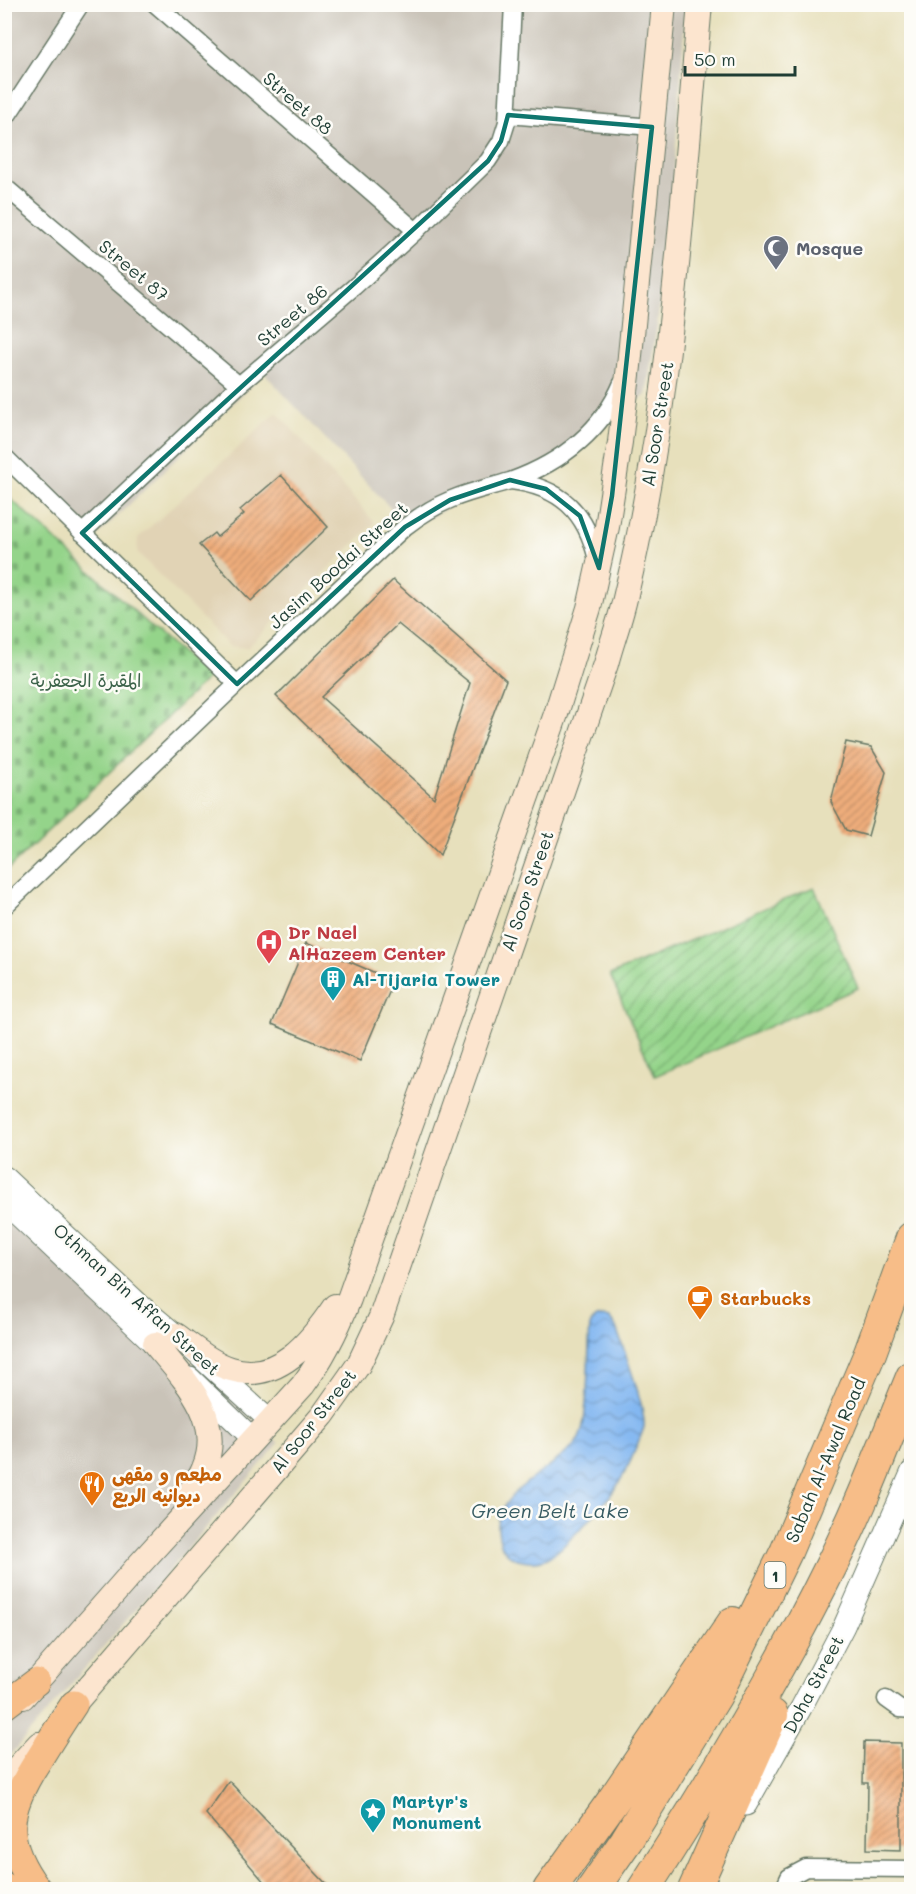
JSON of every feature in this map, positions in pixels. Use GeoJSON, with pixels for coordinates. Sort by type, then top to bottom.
{"type":"FeatureCollection","features":[{"type":"Feature","properties":{"kind":"highway","name":"Sabah Al-Awal Road"},"geometry":{"type":"LineString","coordinates":[[592,1890],[626,1841],[716,1695],[786,1552],[870,1353],[912,1238]]}},
{"type":"Feature","properties":{"kind":"highway"},"geometry":{"type":"LineString","coordinates":[[643,1890],[711,1785],[772,1681],[831,1566],[871,1479],[912,1377]]}},
{"type":"Feature","properties":{"kind":"highway"},"geometry":{"type":"LineString","coordinates":[[549,1890],[612,1802],[744,1606],[786,1552]]}},
{"type":"Feature","properties":{"kind":"highway"},"geometry":{"type":"LineString","coordinates":[[696,1890],[768,1724],[813,1632],[831,1566]]}},
{"type":"Feature","properties":{"kind":"main road","name":"Al Soor Street"},"geometry":{"type":"LineString","coordinates":[[4,1718],[138,1566],[264,1445],[270,1421],[317,1367],[339,1324],[360,1270],[556,714],[580,641],[599,568],[612,496],[629,366],[664,4]]}},
{"type":"Feature","properties":{"kind":"main road","name":"Al Soor Street"},"geometry":{"type":"LineString","coordinates":[[4,1782],[323,1415],[353,1373],[381,1317],[606,664],[626,595],[653,457],[673,316],[700,4]]}},
{"type":"Feature","properties":{"kind":"main road"},"geometry":{"type":"LineString","coordinates":[[166,1340],[230,1369],[252,1371],[268,1368],[292,1357],[306,1345],[322,1326],[360,1270]]}},
{"type":"Feature","properties":{"kind":"main road"},"geometry":{"type":"LineString","coordinates":[[138,1566],[200,1478],[207,1461],[210,1442],[206,1418],[166,1340]]}},
{"type":"Feature","properties":{"kind":"main road"},"geometry":{"type":"LineString","coordinates":[[202,1556],[264,1445],[290,1447],[305,1436]]}},
{"type":"Feature","properties":{"kind":"main road"},"geometry":{"type":"LineString","coordinates":[[4,1706],[36,1682]]}},
{"type":"Feature","properties":{"kind":"main road"},"geometry":{"type":"LineString","coordinates":[[38,1890],[22,1868],[15,1850],[11,1829],[12,1811],[22,1785],[74,1704]]}},
{"type":"Feature","properties":{"kind":"main road"},"geometry":{"type":"LineString","coordinates":[[4,1886],[8,1890]]}},
{"type":"Feature","properties":{"kind":"street"},"geometry":{"type":"LineString","coordinates":[[4,121],[81,4]]}},
{"type":"Feature","properties":{"kind":"street","name":"Street 88"},"geometry":{"type":"LineString","coordinates":[[155,4],[416,231]]}},
{"type":"Feature","properties":{"kind":"street","name":"Street 86"},"geometry":{"type":"LineString","coordinates":[[82,532],[239,385],[416,231],[494,154],[504,134],[508,115],[513,4]]}},
{"type":"Feature","properties":{"kind":"street"},"geometry":{"type":"LineString","coordinates":[[508,115],[652,127]]}},
{"type":"Feature","properties":{"kind":"street","name":"Street 87"},"geometry":{"type":"LineString","coordinates":[[4,186],[239,385]]}},
{"type":"Feature","properties":{"kind":"street","name":"Jasim Boodai Street"},"geometry":{"type":"LineString","coordinates":[[4,907],[237,684],[413,521],[450,500],[510,480],[554,460],[589,434],[611,405],[629,366]]}},
{"type":"Feature","properties":{"kind":"street"},"geometry":{"type":"LineString","coordinates":[[4,456],[237,684]]}},
{"type":"Feature","properties":{"kind":"street"},"geometry":{"type":"LineString","coordinates":[[510,480],[537,485],[556,493],[573,508],[591,537],[599,568]]}},
{"type":"Feature","properties":{"kind":"street","name":"Othman Bin Affan Street"},"geometry":{"type":"LineString","coordinates":[[4,1177],[139,1304],[166,1340],[264,1445]]}},
{"type":"Feature","properties":{"kind":"street","name":"Othman Bin Affan Street"},"geometry":{"type":"LineString","coordinates":[[4,1202],[166,1340],[270,1421]]}},
{"type":"Feature","properties":{"kind":"street","name":"Doha Street"},"geometry":{"type":"LineString","coordinates":[[696,1890],[828,1658],[912,1471]]}},
{"type":"Feature","properties":{"kind":"street"},"geometry":{"type":"LineString","coordinates":[[886,1700],[900,1709],[912,1710]]}},
{"type":"Feature","properties":{"kind":"street"},"geometry":{"type":"LineString","coordinates":[[783,1890],[789,1877],[806,1868],[912,1869]]}},
{"type":"Feature","properties":{"kind":"highlighted area"},"geometry":{"type":"Polygon","coordinates":[[[508,115],[652,127],[612,496],[599,568],[580,516],[546,489],[510,480],[450,500],[405,527],[237,684],[82,533],[488,161],[501,141],[508,115]]]}},
{"type":"Feature","properties":{"kind":"shaded area"},"geometry":{"type":"Polygon","coordinates":[[[4,5],[686,5],[673,184],[657,325],[646,395],[537,481],[467,497],[410,529],[264,373],[93,540],[5,459],[4,5]]]}},
{"type":"Feature","properties":{"kind":"shaded area"},"geometry":{"type":"Polygon","coordinates":[[[277,412],[375,523],[247,648],[229,646],[137,552],[138,538],[277,412]]]}},
{"type":"Feature","properties":{"kind":"shaded area"},"geometry":{"type":"Polygon","coordinates":[[[5,1187],[279,1443],[5,1761],[5,1187]]]}},
{"type":"Feature","properties":{"kind":"green space","name":"المقبرة الجعفرية"},"geometry":{"type":"Polygon","coordinates":[[[4,493],[208,678],[5,872],[4,872],[4,493]]]}},
{"type":"Feature","properties":{"kind":"green space"},"geometry":{"type":"Polygon","coordinates":[[[814,887],[858,988],[655,1076],[610,975],[814,887]]]}},
{"type":"Feature","properties":{"kind":"water","name":"Green Belt Lake"},"geometry":{"type":"Polygon","coordinates":[[[602,1317],[609,1318],[616,1327],[638,1392],[644,1418],[643,1430],[624,1474],[610,1496],[593,1516],[549,1557],[535,1561],[518,1559],[505,1551],[499,1539],[500,1514],[517,1490],[557,1460],[578,1440],[582,1431],[586,1402],[590,1323],[602,1317]]]}},
{"type":"Feature","properties":{"kind":"building"},"geometry":{"type":"Polygon","coordinates":[[[281,475],[328,527],[251,601],[199,545],[214,533],[217,537],[244,514],[240,510],[281,475]]]}},
{"type":"Feature","properties":{"kind":"building"},"geometry":{"type":"Polygon","coordinates":[[[393,580],[506,680],[440,855],[276,696],[393,580]],[[398,624],[321,697],[434,798],[470,683],[398,624]]]}},
{"type":"Feature","properties":{"kind":"building"},"geometry":{"type":"Polygon","coordinates":[[[846,742],[871,747],[886,772],[868,836],[846,830],[831,802],[846,742]]]}},
{"type":"Feature","properties":{"kind":"building","name":"Al-Tijaria Tower"},"geometry":{"type":"Polygon","coordinates":[[[306,943],[394,981],[360,1061],[272,1024],[306,943]]]}},
{"type":"Feature","properties":{"kind":"building"},"geometry":{"type":"Polygon","coordinates":[[[864,1742],[901,1743],[901,1850],[867,1849],[868,1783],[863,1783],[864,1742]]]}},
{"type":"Feature","properties":{"kind":"building"},"geometry":{"type":"Polygon","coordinates":[[[229,1781],[332,1890],[271,1890],[206,1814],[229,1781]]]}},
{"type":"Feature","properties":{"kind":"place","name":"Mosque"},"geometry":{"type":"Point","coordinates":[776,271]}},
{"type":"Feature","properties":{"kind":"place","name":"Dr Nael AlHazeem Center"},"geometry":{"type":"Point","coordinates":[269,965]}},
{"type":"Feature","properties":{"kind":"place","name":"Al-Tijaria Tower"},"geometry":{"type":"Point","coordinates":[333,1002]}},
{"type":"Feature","properties":{"kind":"place","name":"Starbucks"},"geometry":{"type":"Point","coordinates":[700,1321]}},
{"type":"Feature","properties":{"kind":"place","name":"مطعم و مقهى ديوانيه الربع"},"geometry":{"type":"Point","coordinates":[92,1507]}},
{"type":"Feature","properties":{"kind":"place","name":"Martyr's Monument"},"geometry":{"type":"Point","coordinates":[373,1834]}}]}
